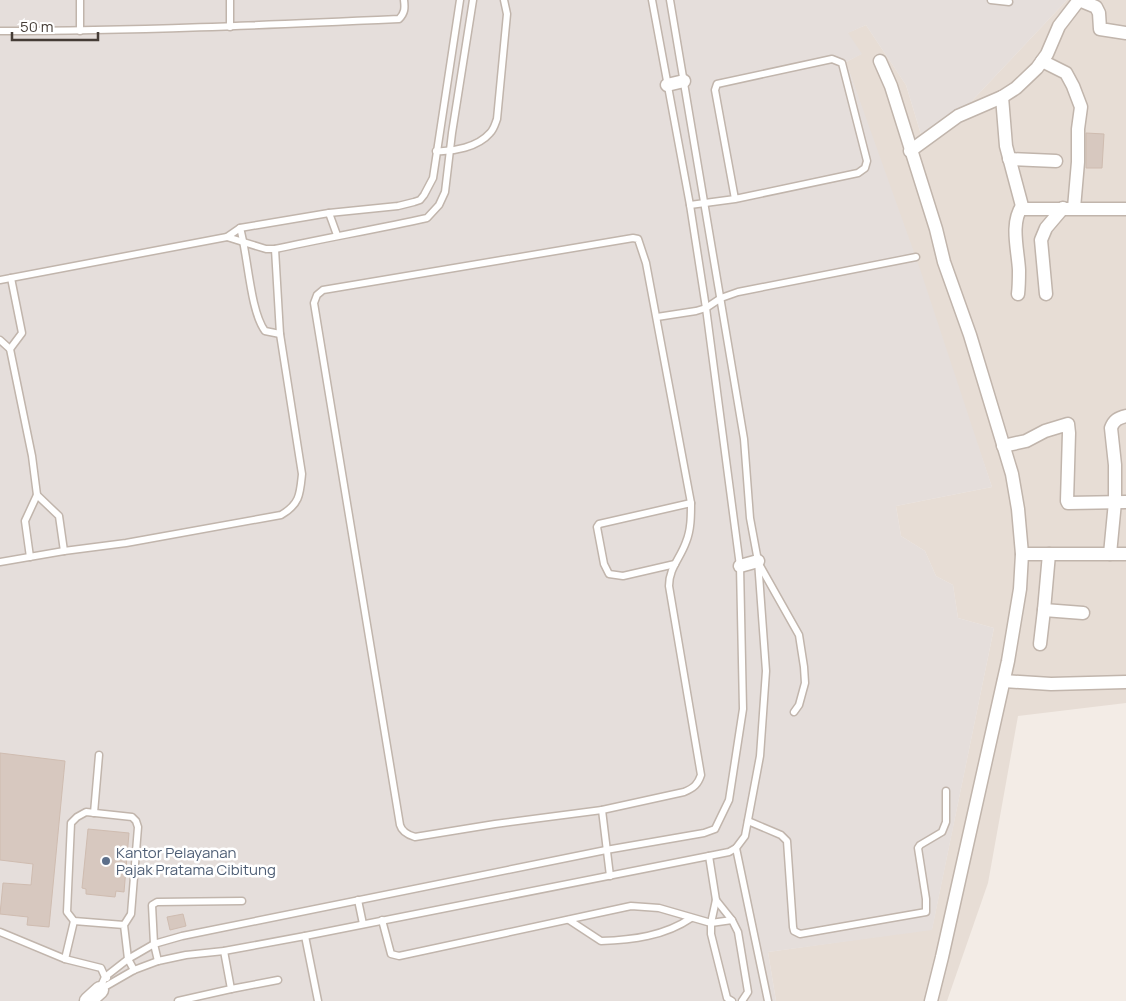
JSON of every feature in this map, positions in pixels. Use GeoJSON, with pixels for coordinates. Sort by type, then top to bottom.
{"type":"FeatureCollection","features":[{"type":"Feature","properties":{"kind":"street"},"geometry":{"type":"LineString","coordinates":[[910,151],[958,116],[1002,97],[1016,88],[1042,61],[1060,26],[1079,0],[1096,7],[1099,13],[1100,29],[1126,33]]}},
{"type":"Feature","properties":{"kind":"street"},"geometry":{"type":"LineString","coordinates":[[880,61],[891,86],[936,229],[944,262],[970,335],[1003,446],[1018,509],[1022,554],[1017,612],[1004,681],[931,1001]]}},
{"type":"Feature","properties":{"kind":"street"},"geometry":{"type":"LineString","coordinates":[[1042,61],[1066,73],[1081,107],[1078,129],[1078,162],[1069,208],[1048,224],[1041,240],[1046,294]]}},
{"type":"Feature","properties":{"kind":"street"},"geometry":{"type":"LineString","coordinates":[[667,86],[684,80]]}},
{"type":"Feature","properties":{"kind":"street"},"geometry":{"type":"LineString","coordinates":[[1002,97],[1009,159],[1020,192],[1022,206],[1026,210],[1069,208],[1126,209]]}},
{"type":"Feature","properties":{"kind":"street"},"geometry":{"type":"LineString","coordinates":[[1009,159],[1056,162]]}},
{"type":"Feature","properties":{"kind":"street"},"geometry":{"type":"LineString","coordinates":[[1018,294],[1019,270],[1016,228],[1017,214],[1022,206]]}},
{"type":"Feature","properties":{"kind":"street"},"geometry":{"type":"LineString","coordinates":[[1110,554],[1121,502],[1111,428],[1118,418],[1126,416]]}},
{"type":"Feature","properties":{"kind":"street"},"geometry":{"type":"LineString","coordinates":[[1003,446],[1026,441],[1045,431],[1068,424],[1067,501],[1071,503],[1121,502]]}},
{"type":"Feature","properties":{"kind":"street"},"geometry":{"type":"LineString","coordinates":[[1022,554],[1126,554]]}},
{"type":"Feature","properties":{"kind":"street"},"geometry":{"type":"LineString","coordinates":[[1040,644],[1049,554]]}},
{"type":"Feature","properties":{"kind":"street"},"geometry":{"type":"LineString","coordinates":[[740,566],[758,561]]}},
{"type":"Feature","properties":{"kind":"street"},"geometry":{"type":"LineString","coordinates":[[1044,610],[1083,613]]}},
{"type":"Feature","properties":{"kind":"street"},"geometry":{"type":"LineString","coordinates":[[1004,681],[1051,684],[1126,682]]}},
{"type":"Feature","properties":{"kind":"street"},"geometry":{"type":"LineString","coordinates":[[88,1001],[106,983]]}},
{"type":"Feature","properties":{"kind":"lane"},"geometry":{"type":"LineString","coordinates":[[80,0],[80,31]]}},
{"type":"Feature","properties":{"kind":"lane"},"geometry":{"type":"LineString","coordinates":[[230,0],[230,27]]}},
{"type":"Feature","properties":{"kind":"lane"},"geometry":{"type":"LineString","coordinates":[[0,31],[230,27],[399,20],[405,10],[404,0]]}},
{"type":"Feature","properties":{"kind":"lane"},"geometry":{"type":"LineString","coordinates":[[0,280],[227,237],[240,228],[329,213],[398,206],[420,200],[431,184],[460,0]]}},
{"type":"Feature","properties":{"kind":"lane"},"geometry":{"type":"LineString","coordinates":[[227,237],[266,249],[275,249],[427,218],[439,205],[445,192],[474,0]]}},
{"type":"Feature","properties":{"kind":"lane"},"geometry":{"type":"LineString","coordinates":[[436,151],[450,152],[483,141],[492,132],[498,119],[507,14],[504,0]]}},
{"type":"Feature","properties":{"kind":"lane"},"geometry":{"type":"LineString","coordinates":[[106,983],[128,959],[154,944],[358,900],[606,850],[704,833],[715,829],[722,817],[729,800],[743,709],[740,566],[706,308],[690,206],[652,0]]}},
{"type":"Feature","properties":{"kind":"lane"},"geometry":{"type":"LineString","coordinates":[[106,983],[158,961],[186,955],[224,951],[305,936],[729,852],[736,848],[746,836],[760,756],[766,671],[758,561],[750,518],[744,439],[670,0]]}},
{"type":"Feature","properties":{"kind":"lane"},"geometry":{"type":"LineString","coordinates":[[991,0],[1009,2]]}},
{"type":"Feature","properties":{"kind":"lane"},"geometry":{"type":"LineString","coordinates":[[690,206],[705,202],[735,199],[858,173],[865,168],[867,161],[842,63],[832,59],[717,84],[715,90],[735,199]]}},
{"type":"Feature","properties":{"kind":"lane"},"geometry":{"type":"LineString","coordinates":[[329,213],[337,235]]}},
{"type":"Feature","properties":{"kind":"lane"},"geometry":{"type":"LineString","coordinates":[[240,228],[257,317],[265,331],[280,334]]}},
{"type":"Feature","properties":{"kind":"lane"},"geometry":{"type":"LineString","coordinates":[[636,238],[641,243],[646,263],[691,503],[688,535],[670,572],[669,586],[701,775],[693,789],[602,810],[415,837],[401,830],[314,303],[317,295],[324,290],[636,238]]}},
{"type":"Feature","properties":{"kind":"lane"},"geometry":{"type":"LineString","coordinates":[[0,562],[126,543],[281,515],[290,510],[297,502],[300,493],[302,474],[280,334],[275,249]]}},
{"type":"Feature","properties":{"kind":"lane"},"geometry":{"type":"LineString","coordinates":[[657,317],[706,308],[721,298],[738,292],[916,257]]}},
{"type":"Feature","properties":{"kind":"lane"},"geometry":{"type":"LineString","coordinates":[[10,349],[22,333],[11,278]]}},
{"type":"Feature","properties":{"kind":"lane"},"geometry":{"type":"LineString","coordinates":[[0,340],[10,349],[32,456],[37,495],[25,521],[30,557]]}},
{"type":"Feature","properties":{"kind":"lane"},"geometry":{"type":"LineString","coordinates":[[37,495],[58,516],[64,551]]}},
{"type":"Feature","properties":{"kind":"lane"},"geometry":{"type":"LineString","coordinates":[[675,564],[623,576],[609,574],[604,564],[597,527],[600,524],[691,503]]}},
{"type":"Feature","properties":{"kind":"lane"},"geometry":{"type":"LineString","coordinates":[[758,561],[799,635],[805,683],[799,705],[794,712]]}},
{"type":"Feature","properties":{"kind":"lane"},"geometry":{"type":"LineString","coordinates":[[94,813],[99,754]]}},
{"type":"Feature","properties":{"kind":"lane"},"geometry":{"type":"LineString","coordinates":[[748,821],[781,835],[787,841],[793,927],[794,931],[800,934],[926,912],[926,899],[918,848],[942,832],[946,822],[946,791]]}},
{"type":"Feature","properties":{"kind":"lane"},"geometry":{"type":"LineString","coordinates":[[602,810],[610,876]]}},
{"type":"Feature","properties":{"kind":"lane"},"geometry":{"type":"LineString","coordinates":[[124,925],[74,921],[67,912],[72,824],[77,817],[86,812],[132,817],[136,820],[138,827],[131,914],[124,925],[128,959],[134,970]]}},
{"type":"Feature","properties":{"kind":"lane"},"geometry":{"type":"LineString","coordinates":[[736,848],[768,1001]]}},
{"type":"Feature","properties":{"kind":"lane"},"geometry":{"type":"LineString","coordinates":[[708,856],[716,900],[711,923],[711,934],[727,998],[732,1001]]}},
{"type":"Feature","properties":{"kind":"lane"},"geometry":{"type":"LineString","coordinates":[[358,900],[363,924]]}},
{"type":"Feature","properties":{"kind":"lane"},"geometry":{"type":"LineString","coordinates":[[716,900],[732,920],[738,932],[748,992],[742,1001]]}},
{"type":"Feature","properties":{"kind":"lane"},"geometry":{"type":"LineString","coordinates":[[158,961],[154,944],[152,904],[242,901]]}},
{"type":"Feature","properties":{"kind":"lane"},"geometry":{"type":"LineString","coordinates":[[382,920],[391,954],[399,956],[631,906],[659,908],[711,923],[732,920]]}},
{"type":"Feature","properties":{"kind":"lane"},"geometry":{"type":"LineString","coordinates":[[569,920],[601,941],[661,933],[691,918]]}},
{"type":"Feature","properties":{"kind":"lane"},"geometry":{"type":"LineString","coordinates":[[65,959],[74,921]]}},
{"type":"Feature","properties":{"kind":"lane"},"geometry":{"type":"LineString","coordinates":[[0,932],[65,959],[101,968],[106,983]]}},
{"type":"Feature","properties":{"kind":"lane"},"geometry":{"type":"LineString","coordinates":[[305,936],[318,1001]]}},
{"type":"Feature","properties":{"kind":"lane"},"geometry":{"type":"LineString","coordinates":[[224,951],[231,988]]}},
{"type":"Feature","properties":{"kind":"lane"},"geometry":{"type":"LineString","coordinates":[[178,1001],[231,988],[278,980]]}},
{"type":"Feature","properties":{"kind":"shaded area"},"geometry":{"type":"Polygon","coordinates":[[[0,0],[1067,0],[950,124],[923,141],[906,85],[866,25],[848,33],[862,54],[846,62],[920,269],[992,487],[896,506],[901,536],[925,551],[936,576],[953,585],[958,618],[994,628],[932,930],[768,952],[776,1001],[0,1001],[0,0]]]}},
{"type":"Feature","properties":{"kind":"shaded area"},"geometry":{"type":"Polygon","coordinates":[[[1067,0],[1126,0],[1126,703],[1018,716],[988,883],[947,1001],[776,1001],[768,952],[932,929],[994,628],[958,618],[953,585],[936,576],[925,551],[901,536],[896,506],[992,487],[846,62],[861,54],[847,33],[866,25],[906,85],[923,141],[950,124],[1067,0]]]}},
{"type":"Feature","properties":{"kind":"building"},"geometry":{"type":"Polygon","coordinates":[[[1086,133],[1104,134],[1102,168],[1086,168],[1086,133]]]}},
{"type":"Feature","properties":{"kind":"building"},"geometry":{"type":"Polygon","coordinates":[[[0,753],[65,761],[49,927],[27,925],[28,917],[0,914],[3,883],[31,885],[33,864],[0,860],[0,753]]]}},
{"type":"Feature","properties":{"kind":"building","name":"Kantor Pelayanan Pajak Pratama Cibitung"},"geometry":{"type":"Polygon","coordinates":[[[88,829],[129,833],[124,892],[116,891],[115,897],[86,894],[86,889],[82,888],[88,829]]]}},
{"type":"Feature","properties":{"kind":"building"},"geometry":{"type":"Polygon","coordinates":[[[183,914],[186,926],[170,930],[167,917],[183,914]]]}},
{"type":"Feature","properties":{"kind":"place","name":"Kantor Pelayanan Pajak Pratama Cibitung"},"geometry":{"type":"Point","coordinates":[106,861]}}]}
